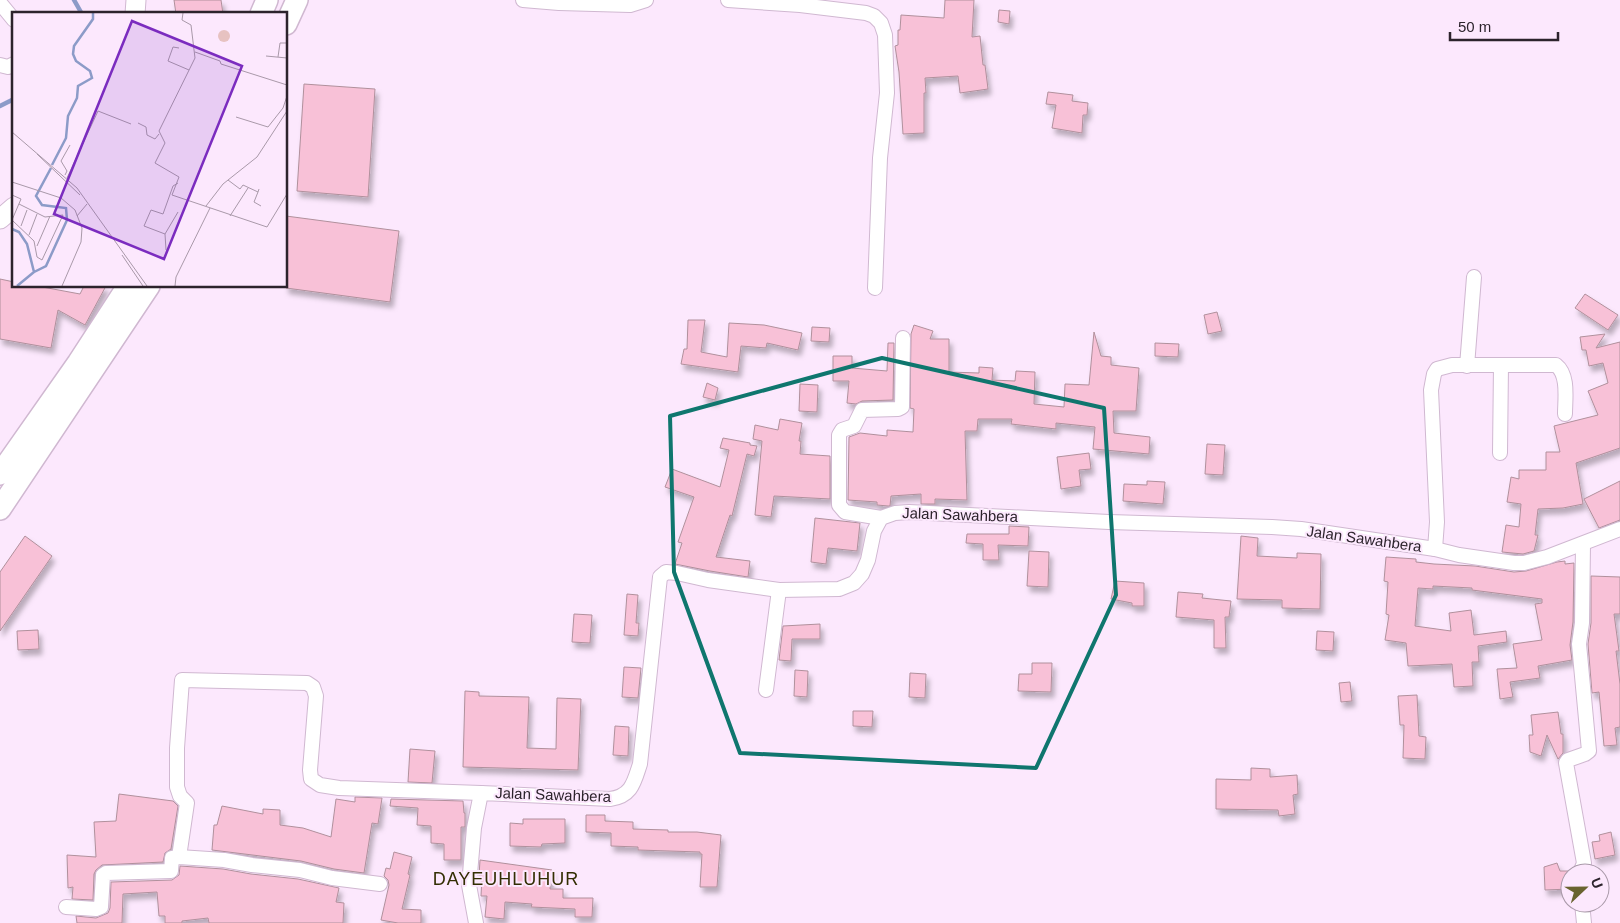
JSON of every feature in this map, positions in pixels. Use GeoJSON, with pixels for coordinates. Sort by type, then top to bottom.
{"type":"FeatureCollection","features":[{"type":"Feature","properties":{"kind":"main road"},"geometry":{"type":"LineString","coordinates":[[262,12],[267,0]]}},
{"type":"Feature","properties":{"kind":"main road"},"geometry":{"type":"LineString","coordinates":[[288,20],[297,0]]}},
{"type":"Feature","properties":{"kind":"main road"},"geometry":{"type":"LineString","coordinates":[[0,474],[78,363],[136,289]]}},
{"type":"Feature","properties":{"kind":"main road"},"geometry":{"type":"LineString","coordinates":[[0,510],[136,289]]}},
{"type":"Feature","properties":{"kind":"street"},"geometry":{"type":"LineString","coordinates":[[523,0],[630,5],[646,0]]}},
{"type":"Feature","properties":{"kind":"street"},"geometry":{"type":"LineString","coordinates":[[728,0],[800,5],[866,13],[874,16],[881,23],[885,34],[887,93],[880,158],[875,288]]}},
{"type":"Feature","properties":{"kind":"street"},"geometry":{"type":"LineString","coordinates":[[0,3],[12,18]]}},
{"type":"Feature","properties":{"kind":"street"},"geometry":{"type":"LineString","coordinates":[[0,66],[8,67],[12,65]]}},
{"type":"Feature","properties":{"kind":"street"},"geometry":{"type":"LineString","coordinates":[[0,219],[12,209]]}},
{"type":"Feature","properties":{"kind":"street"},"geometry":{"type":"LineString","coordinates":[[1466,366],[1474,278]]}},
{"type":"Feature","properties":{"kind":"street"},"geometry":{"type":"LineString","coordinates":[[881,518],[854,515],[845,512],[839,505],[839,435],[842,430],[857,423],[862,410],[898,409],[902,406],[903,338]]}},
{"type":"Feature","properties":{"kind":"street"},"geometry":{"type":"LineString","coordinates":[[1435,549],[1437,522],[1431,390],[1436,369],[1452,365],[1556,366],[1561,369],[1564,376],[1565,414]]}},
{"type":"Feature","properties":{"kind":"street"},"geometry":{"type":"LineString","coordinates":[[1500,453],[1501,365]]}},
{"type":"Feature","properties":{"kind":"street","name":"Jalan Sawahbera"},"geometry":{"type":"LineString","coordinates":[[476,923],[469,886],[469,870],[481,793],[610,800],[625,794],[632,788],[640,764],[660,577],[666,572],[677,572],[708,580],[779,590],[839,589],[854,583],[862,574],[868,560],[874,531],[881,518],[895,513],[909,512],[1109,522],[1250,525],[1301,529],[1435,549],[1459,556],[1514,563],[1524,563],[1547,557],[1620,528]]}},
{"type":"Feature","properties":{"kind":"street"},"geometry":{"type":"LineString","coordinates":[[1583,544],[1582,622],[1579,644],[1589,751],[1568,760],[1566,763],[1584,863]]}},
{"type":"Feature","properties":{"kind":"street"},"geometry":{"type":"LineString","coordinates":[[766,690],[779,590]]}},
{"type":"Feature","properties":{"kind":"street"},"geometry":{"type":"LineString","coordinates":[[179,857],[187,803],[180,796],[177,787],[177,748],[182,680],[307,683],[313,688],[316,696],[310,770],[311,779],[320,785],[339,788],[481,793]]}},
{"type":"Feature","properties":{"kind":"street"},"geometry":{"type":"LineString","coordinates":[[66,907],[96,909],[101,907],[103,875],[170,871],[172,858],[179,857],[224,860],[300,870],[332,878],[380,884]]}},
{"type":"Feature","properties":{"kind":"highlighted area"},"geometry":{"type":"Polygon","coordinates":[[[882,358],[1104,408],[1116,595],[1036,768],[740,753],[674,572],[670,416],[882,358]]]}},
{"type":"Feature","properties":{"kind":"building"},"geometry":{"type":"Polygon","coordinates":[[[174,0],[221,0],[223,12],[176,12],[174,0]]]}},
{"type":"Feature","properties":{"kind":"building"},"geometry":{"type":"Polygon","coordinates":[[[945,0],[974,0],[972,37],[980,36],[988,89],[960,93],[958,76],[925,78],[924,133],[903,134],[899,72],[895,46],[898,45],[901,15],[944,18],[945,0]]]}},
{"type":"Feature","properties":{"kind":"building"},"geometry":{"type":"Polygon","coordinates":[[[999,10],[1010,11],[1009,24],[998,22],[999,10]]]}},
{"type":"Feature","properties":{"kind":"building"},"geometry":{"type":"Polygon","coordinates":[[[304,84],[375,89],[368,197],[297,191],[304,84]]]}},
{"type":"Feature","properties":{"kind":"building"},"geometry":{"type":"Polygon","coordinates":[[[1048,92],[1073,95],[1072,101],[1088,103],[1087,115],[1083,115],[1082,133],[1052,128],[1056,105],[1046,104],[1048,92]]]}},
{"type":"Feature","properties":{"kind":"building"},"geometry":{"type":"Polygon","coordinates":[[[288,216],[399,231],[390,302],[286,288],[288,288],[288,216]]]}},
{"type":"Feature","properties":{"kind":"building"},"geometry":{"type":"Polygon","coordinates":[[[0,279],[12,282],[12,288],[48,288],[80,294],[83,288],[105,288],[85,325],[58,310],[51,348],[0,339],[0,279]]]}},
{"type":"Feature","properties":{"kind":"building"},"geometry":{"type":"Polygon","coordinates":[[[1585,294],[1618,315],[1608,330],[1575,308],[1585,294]]]}},
{"type":"Feature","properties":{"kind":"building"},"geometry":{"type":"Polygon","coordinates":[[[1217,312],[1222,331],[1208,334],[1204,315],[1217,312]]]}},
{"type":"Feature","properties":{"kind":"building"},"geometry":{"type":"Polygon","coordinates":[[[688,320],[705,320],[701,352],[727,357],[729,323],[764,325],[802,333],[798,350],[767,343],[766,348],[741,346],[738,372],[681,364],[684,349],[687,349],[688,320]]]}},
{"type":"Feature","properties":{"kind":"building"},"geometry":{"type":"Polygon","coordinates":[[[914,325],[933,331],[930,339],[949,339],[949,372],[979,373],[979,367],[993,368],[992,380],[1015,381],[1016,371],[1035,372],[1034,404],[1064,407],[1065,384],[1089,385],[1094,332],[1101,356],[1111,357],[1111,365],[1139,368],[1136,411],[1113,411],[1114,433],[1150,437],[1149,454],[1093,449],[1095,427],[1056,423],[1056,429],[1011,424],[1012,419],[978,419],[977,431],[965,431],[967,500],[935,499],[935,504],[921,504],[921,494],[891,496],[890,506],[888,506],[877,505],[877,502],[848,500],[849,437],[860,433],[887,436],[887,430],[913,432],[914,409],[910,408],[911,334],[914,325]]]}},
{"type":"Feature","properties":{"kind":"building"},"geometry":{"type":"Polygon","coordinates":[[[812,327],[830,328],[829,342],[811,341],[812,327]]]}},
{"type":"Feature","properties":{"kind":"building"},"geometry":{"type":"Polygon","coordinates":[[[1605,334],[1596,348],[1620,342],[1620,448],[1576,463],[1583,504],[1563,508],[1538,509],[1535,535],[1538,535],[1534,551],[1523,554],[1502,552],[1506,525],[1519,527],[1521,504],[1507,502],[1511,477],[1519,479],[1519,470],[1546,470],[1546,452],[1560,452],[1554,426],[1598,415],[1588,391],[1608,383],[1603,363],[1589,366],[1586,350],[1582,350],[1580,337],[1605,334]]]}},
{"type":"Feature","properties":{"kind":"building"},"geometry":{"type":"Polygon","coordinates":[[[888,343],[894,343],[893,400],[862,401],[856,404],[847,403],[849,381],[833,381],[833,356],[852,356],[852,368],[887,371],[888,343]]]}},
{"type":"Feature","properties":{"kind":"building"},"geometry":{"type":"Polygon","coordinates":[[[1155,343],[1179,344],[1178,357],[1155,356],[1155,343]]]}},
{"type":"Feature","properties":{"kind":"building"},"geometry":{"type":"Polygon","coordinates":[[[707,383],[718,388],[715,400],[703,397],[707,383]]]}},
{"type":"Feature","properties":{"kind":"building"},"geometry":{"type":"Polygon","coordinates":[[[800,384],[818,385],[817,412],[799,411],[800,384]]]}},
{"type":"Feature","properties":{"kind":"building"},"geometry":{"type":"Polygon","coordinates":[[[780,419],[802,423],[799,441],[801,441],[800,454],[830,456],[830,499],[774,496],[771,517],[755,515],[762,441],[753,439],[755,425],[778,430],[780,419]]]}},
{"type":"Feature","properties":{"kind":"building"},"geometry":{"type":"Polygon","coordinates":[[[723,438],[757,446],[754,456],[747,454],[732,516],[730,515],[716,557],[750,561],[748,577],[675,564],[682,543],[678,542],[694,497],[665,487],[672,469],[720,487],[729,450],[720,448],[723,438]]]}},
{"type":"Feature","properties":{"kind":"building"},"geometry":{"type":"Polygon","coordinates":[[[1207,444],[1225,445],[1223,475],[1205,474],[1207,444]]]}},
{"type":"Feature","properties":{"kind":"building"},"geometry":{"type":"Polygon","coordinates":[[[1089,453],[1091,469],[1079,470],[1081,486],[1061,489],[1057,457],[1089,453]]]}},
{"type":"Feature","properties":{"kind":"building"},"geometry":{"type":"Polygon","coordinates":[[[1147,481],[1165,482],[1163,504],[1123,501],[1124,484],[1147,485],[1147,481]]]}},
{"type":"Feature","properties":{"kind":"building"},"geometry":{"type":"Polygon","coordinates":[[[1620,481],[1620,520],[1599,528],[1584,499],[1620,481]]]}},
{"type":"Feature","properties":{"kind":"building"},"geometry":{"type":"Polygon","coordinates":[[[815,518],[860,523],[857,551],[828,548],[826,564],[811,562],[815,518]]]}},
{"type":"Feature","properties":{"kind":"building"},"geometry":{"type":"Polygon","coordinates":[[[1009,526],[1029,527],[1028,546],[998,545],[999,560],[983,560],[983,544],[966,543],[967,534],[1009,534],[1009,526]]]}},
{"type":"Feature","properties":{"kind":"building"},"geometry":{"type":"Polygon","coordinates":[[[25,536],[52,556],[0,631],[0,572],[25,536]]]}},
{"type":"Feature","properties":{"kind":"building"},"geometry":{"type":"Polygon","coordinates":[[[1241,536],[1258,538],[1257,556],[1297,558],[1297,553],[1321,554],[1320,609],[1282,608],[1282,600],[1237,599],[1241,536]]]}},
{"type":"Feature","properties":{"kind":"building"},"geometry":{"type":"Polygon","coordinates":[[[1029,551],[1049,552],[1048,587],[1027,586],[1029,551]]]}},
{"type":"Feature","properties":{"kind":"building"},"geometry":{"type":"Polygon","coordinates":[[[1386,557],[1416,559],[1416,562],[1475,566],[1514,572],[1526,571],[1557,562],[1565,561],[1565,564],[1574,563],[1573,622],[1570,645],[1572,660],[1538,666],[1540,678],[1510,682],[1513,697],[1500,699],[1497,669],[1517,668],[1513,644],[1542,640],[1535,604],[1542,603],[1542,599],[1472,590],[1472,588],[1433,586],[1433,589],[1418,588],[1415,626],[1451,631],[1449,613],[1471,610],[1474,635],[1506,631],[1507,642],[1478,646],[1479,662],[1472,662],[1473,686],[1454,687],[1452,664],[1408,666],[1406,643],[1385,640],[1389,615],[1386,614],[1388,582],[1384,581],[1386,557]]]}},
{"type":"Feature","properties":{"kind":"building"},"geometry":{"type":"Polygon","coordinates":[[[1591,576],[1620,577],[1620,614],[1614,614],[1619,651],[1616,651],[1620,684],[1620,727],[1615,728],[1617,745],[1604,746],[1599,692],[1592,693],[1588,644],[1591,623],[1591,576]]]}},
{"type":"Feature","properties":{"kind":"building"},"geometry":{"type":"Polygon","coordinates":[[[1115,581],[1144,583],[1144,606],[1132,606],[1132,603],[1111,599],[1115,581]]]}},
{"type":"Feature","properties":{"kind":"building"},"geometry":{"type":"Polygon","coordinates":[[[1178,592],[1203,594],[1202,598],[1231,601],[1229,617],[1225,617],[1226,648],[1214,648],[1214,620],[1176,617],[1178,592]]]}},
{"type":"Feature","properties":{"kind":"building"},"geometry":{"type":"Polygon","coordinates":[[[627,594],[638,595],[636,623],[639,623],[638,636],[624,635],[627,594]]]}},
{"type":"Feature","properties":{"kind":"building"},"geometry":{"type":"Polygon","coordinates":[[[574,614],[592,615],[590,643],[572,642],[574,614]]]}},
{"type":"Feature","properties":{"kind":"building"},"geometry":{"type":"Polygon","coordinates":[[[820,624],[820,639],[792,639],[791,661],[779,660],[783,626],[820,624]]]}},
{"type":"Feature","properties":{"kind":"building"},"geometry":{"type":"Polygon","coordinates":[[[38,630],[39,649],[18,650],[17,631],[38,630]]]}},
{"type":"Feature","properties":{"kind":"building"},"geometry":{"type":"Polygon","coordinates":[[[1317,631],[1334,632],[1333,651],[1316,650],[1317,631]]]}},
{"type":"Feature","properties":{"kind":"building"},"geometry":{"type":"Polygon","coordinates":[[[1032,663],[1052,663],[1051,692],[1018,691],[1019,674],[1032,674],[1032,663]]]}},
{"type":"Feature","properties":{"kind":"building"},"geometry":{"type":"Polygon","coordinates":[[[624,667],[641,668],[638,698],[622,697],[624,667]]]}},
{"type":"Feature","properties":{"kind":"building"},"geometry":{"type":"Polygon","coordinates":[[[795,670],[808,671],[807,697],[794,696],[795,670]]]}},
{"type":"Feature","properties":{"kind":"building"},"geometry":{"type":"Polygon","coordinates":[[[910,673],[926,674],[925,698],[909,697],[910,673]]]}},
{"type":"Feature","properties":{"kind":"building"},"geometry":{"type":"Polygon","coordinates":[[[1350,682],[1352,701],[1341,702],[1339,683],[1350,682]]]}},
{"type":"Feature","properties":{"kind":"building"},"geometry":{"type":"Polygon","coordinates":[[[465,691],[479,692],[479,696],[529,697],[527,748],[556,749],[557,698],[581,699],[578,770],[463,767],[465,691]]]}},
{"type":"Feature","properties":{"kind":"building"},"geometry":{"type":"Polygon","coordinates":[[[1417,695],[1419,736],[1426,737],[1425,759],[1403,758],[1404,725],[1400,725],[1398,696],[1417,695]]]}},
{"type":"Feature","properties":{"kind":"building"},"geometry":{"type":"Polygon","coordinates":[[[853,711],[873,711],[872,727],[853,726],[853,711]]]}},
{"type":"Feature","properties":{"kind":"building"},"geometry":{"type":"Polygon","coordinates":[[[1558,712],[1561,734],[1563,734],[1563,753],[1558,759],[1547,735],[1541,756],[1530,752],[1529,735],[1533,735],[1531,715],[1558,712]]]}},
{"type":"Feature","properties":{"kind":"building"},"geometry":{"type":"Polygon","coordinates":[[[615,726],[629,727],[628,756],[613,755],[615,726]]]}},
{"type":"Feature","properties":{"kind":"building"},"geometry":{"type":"Polygon","coordinates":[[[410,749],[435,751],[432,783],[408,782],[410,749]]]}},
{"type":"Feature","properties":{"kind":"building"},"geometry":{"type":"Polygon","coordinates":[[[1251,768],[1270,769],[1270,777],[1297,775],[1298,794],[1293,795],[1295,814],[1279,816],[1278,810],[1216,809],[1216,779],[1251,780],[1251,768]]]}},
{"type":"Feature","properties":{"kind":"building"},"geometry":{"type":"Polygon","coordinates":[[[119,794],[173,801],[178,806],[171,849],[165,853],[163,862],[102,865],[94,874],[93,900],[72,899],[73,887],[68,888],[67,855],[96,857],[94,822],[116,821],[119,794]]]}},
{"type":"Feature","properties":{"kind":"building"},"geometry":{"type":"Polygon","coordinates":[[[355,797],[382,798],[378,824],[372,823],[364,873],[334,869],[301,861],[212,850],[214,825],[217,825],[222,806],[263,814],[263,809],[280,810],[280,825],[303,828],[331,837],[336,799],[355,802],[355,797]]]}},
{"type":"Feature","properties":{"kind":"building"},"geometry":{"type":"Polygon","coordinates":[[[391,799],[463,801],[465,827],[461,827],[461,860],[444,860],[444,844],[431,843],[431,826],[417,825],[418,808],[390,806],[391,799]]]}},
{"type":"Feature","properties":{"kind":"building"},"geometry":{"type":"Polygon","coordinates":[[[586,815],[605,815],[605,821],[633,822],[633,829],[721,835],[717,887],[700,887],[702,854],[700,852],[638,850],[638,847],[611,846],[611,833],[586,832],[586,815]]]}},
{"type":"Feature","properties":{"kind":"building"},"geometry":{"type":"Polygon","coordinates":[[[523,819],[565,819],[565,843],[542,844],[541,847],[510,846],[510,823],[523,824],[523,819]]]}},
{"type":"Feature","properties":{"kind":"building"},"geometry":{"type":"Polygon","coordinates":[[[1611,832],[1615,855],[1595,859],[1592,842],[1600,841],[1599,835],[1611,832]]]}},
{"type":"Feature","properties":{"kind":"building"},"geometry":{"type":"Polygon","coordinates":[[[394,852],[412,857],[402,909],[421,910],[421,923],[398,923],[381,920],[389,885],[388,880],[384,876],[386,868],[390,869],[394,852]]]}},
{"type":"Feature","properties":{"kind":"building"},"geometry":{"type":"Polygon","coordinates":[[[480,860],[552,870],[550,889],[563,889],[563,898],[593,898],[592,917],[575,917],[575,909],[531,907],[532,904],[505,902],[504,919],[485,917],[487,896],[481,896],[482,876],[479,876],[480,860]]]}},
{"type":"Feature","properties":{"kind":"building"},"geometry":{"type":"Polygon","coordinates":[[[1557,863],[1560,871],[1560,889],[1545,890],[1544,867],[1557,863]]]}},
{"type":"Feature","properties":{"kind":"building"},"geometry":{"type":"Polygon","coordinates":[[[180,866],[223,869],[298,879],[339,888],[336,902],[344,903],[343,923],[209,923],[208,918],[182,921],[182,923],[165,923],[165,916],[159,916],[157,892],[123,894],[122,923],[77,923],[76,916],[96,918],[108,913],[110,908],[111,882],[172,880],[179,875],[180,866]]]}},
{"type":"Feature","properties":{"kind":"waterway"},"geometry":{"type":"LineString","coordinates":[[74,0],[81,12]]}},
{"type":"Feature","properties":{"kind":"waterway"},"geometry":{"type":"LineString","coordinates":[[0,106],[12,100]]}},
{"type":"Feature","properties":{"kind":"district","name":"DAYEUHLUHUR"},"geometry":{"type":"Point","coordinates":[506,879]}}]}
